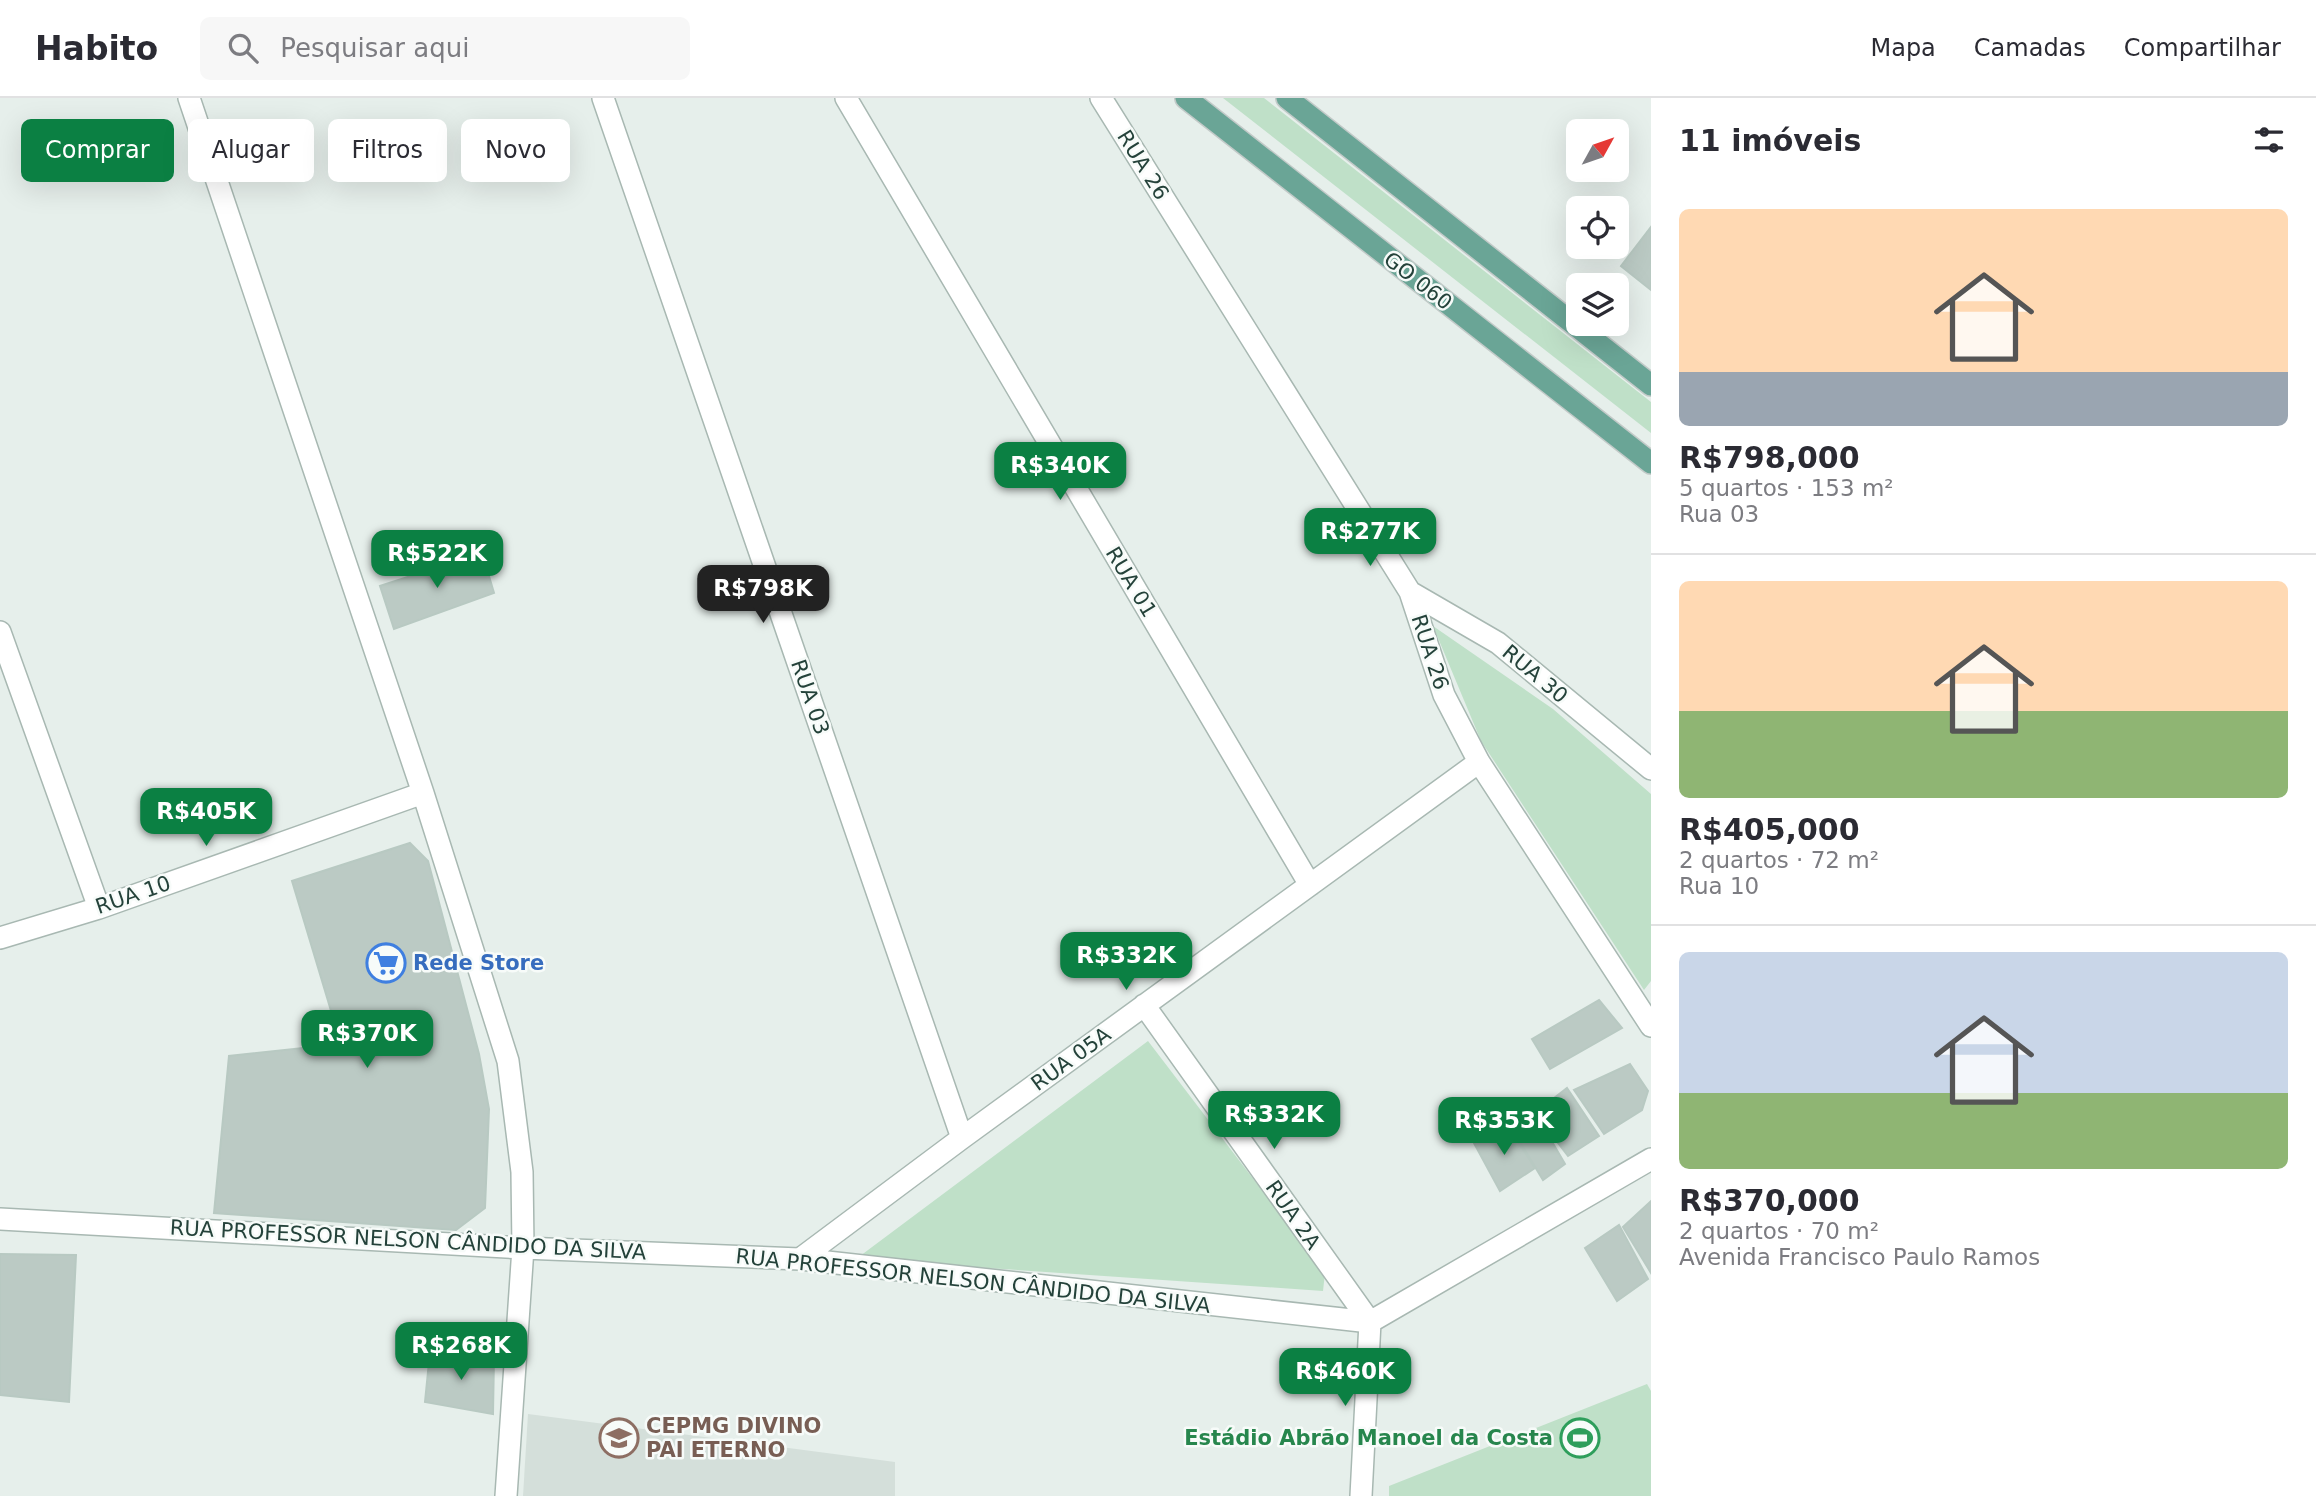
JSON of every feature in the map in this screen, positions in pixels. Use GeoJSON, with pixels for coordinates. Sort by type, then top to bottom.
{"type":"FeatureCollection","features":[{"type":"Feature","properties":{"kind":"main road","name":"GO 060"},"geometry":{"type":"LineString","coordinates":[[1186,98],[1651,463]]}},
{"type":"Feature","properties":{"kind":"main road"},"geometry":{"type":"LineString","coordinates":[[1287,98],[1651,385]]}},
{"type":"Feature","properties":{"kind":"street"},"geometry":{"type":"LineString","coordinates":[[189,98],[423,793],[508,1061],[522,1172],[523,1248],[506,1496]]}},
{"type":"Feature","properties":{"kind":"street","name":"RUA 03"},"geometry":{"type":"LineString","coordinates":[[603,98],[962,1138]]}},
{"type":"Feature","properties":{"kind":"street","name":"RUA 01"},"geometry":{"type":"LineString","coordinates":[[846,98],[1310,884]]}},
{"type":"Feature","properties":{"kind":"street","name":"RUA 26"},"geometry":{"type":"LineString","coordinates":[[1101,98],[1410,592],[1444,695],[1479,762],[1651,1026]]}},
{"type":"Feature","properties":{"kind":"street","name":"RUA 30"},"geometry":{"type":"LineString","coordinates":[[1410,592],[1498,643],[1651,769]]}},
{"type":"Feature","properties":{"kind":"street"},"geometry":{"type":"LineString","coordinates":[[0,632],[99,908]]}},
{"type":"Feature","properties":{"kind":"street","name":"RUA 05A"},"geometry":{"type":"LineString","coordinates":[[800,1259],[1479,762]]}},
{"type":"Feature","properties":{"kind":"street","name":"RUA 10"},"geometry":{"type":"LineString","coordinates":[[0,937],[99,908],[423,793]]}},
{"type":"Feature","properties":{"kind":"street","name":"RUA 2A"},"geometry":{"type":"LineString","coordinates":[[1144,1005],[1370,1322]]}},
{"type":"Feature","properties":{"kind":"street"},"geometry":{"type":"LineString","coordinates":[[1362,1496],[1370,1322],[1651,1159]]}},
{"type":"Feature","properties":{"kind":"street","name":"RUA PROFESSOR NELSON CÂNDIDO DA SILVA"},"geometry":{"type":"LineString","coordinates":[[0,1219],[523,1248],[800,1259],[1370,1322]]}},
{"type":"Feature","properties":{"kind":"shaded area","name":"CEPMG DIVINO PAI ETERNO"},"geometry":{"type":"Polygon","coordinates":[[[528,1414],[895,1462],[895,1496],[523,1496],[528,1414]]]}},
{"type":"Feature","properties":{"kind":"green space"},"geometry":{"type":"Polygon","coordinates":[[[1223,98],[1264,98],[1651,402],[1651,433],[1223,98]]]}},
{"type":"Feature","properties":{"kind":"green space"},"geometry":{"type":"Polygon","coordinates":[[[1433,626],[1553,709],[1651,794],[1651,981],[1644,990],[1481,741],[1433,626]]]}},
{"type":"Feature","properties":{"kind":"green space"},"geometry":{"type":"Polygon","coordinates":[[[1148,1041],[1325,1273],[1323,1291],[856,1259],[1148,1041]]]}},
{"type":"Feature","properties":{"kind":"green space","name":"Estádio Abrão Manoel da Costa"},"geometry":{"type":"Polygon","coordinates":[[[1647,1384],[1651,1391],[1651,1496],[1389,1496],[1389,1486],[1647,1384]]]}},
{"type":"Feature","properties":{"kind":"building"},"geometry":{"type":"Polygon","coordinates":[[[1651,227],[1651,290],[1621,266],[1651,227]]]}},
{"type":"Feature","properties":{"kind":"building"},"geometry":{"type":"Polygon","coordinates":[[[482,553],[494,593],[394,629],[380,586],[482,553]]]}},
{"type":"Feature","properties":{"kind":"building","name":"Rede Store"},"geometry":{"type":"Polygon","coordinates":[[[410,843],[428,861],[479,1054],[489,1109],[485,1208],[456,1230],[214,1213],[229,1056],[341,1044],[292,881],[410,843]]]}},
{"type":"Feature","properties":{"kind":"building"},"geometry":{"type":"Polygon","coordinates":[[[1599,1000],[1622,1028],[1550,1069],[1532,1039],[1599,1000]]]}},
{"type":"Feature","properties":{"kind":"building"},"geometry":{"type":"Polygon","coordinates":[[[1630,1064],[1648,1091],[1642,1110],[1604,1134],[1574,1090],[1630,1064]]]}},
{"type":"Feature","properties":{"kind":"building"},"geometry":{"type":"Polygon","coordinates":[[[1567,1088],[1599,1136],[1568,1156],[1535,1113],[1567,1088]]]}},
{"type":"Feature","properties":{"kind":"building"},"geometry":{"type":"Polygon","coordinates":[[[1530,1104],[1565,1164],[1543,1180],[1506,1119],[1530,1104]]]}},
{"type":"Feature","properties":{"kind":"building"},"geometry":{"type":"Polygon","coordinates":[[[1506,1123],[1535,1168],[1500,1191],[1474,1143],[1506,1123]]]}},
{"type":"Feature","properties":{"kind":"building"},"geometry":{"type":"Polygon","coordinates":[[[1651,1201],[1651,1273],[1623,1227],[1651,1201]]]}},
{"type":"Feature","properties":{"kind":"building"},"geometry":{"type":"Polygon","coordinates":[[[1619,1225],[1648,1279],[1617,1301],[1585,1248],[1619,1225]]]}},
{"type":"Feature","properties":{"kind":"building"},"geometry":{"type":"Polygon","coordinates":[[[0,1254],[76,1255],[69,1402],[0,1395],[0,1254]]]}},
{"type":"Feature","properties":{"kind":"building"},"geometry":{"type":"Polygon","coordinates":[[[430,1352],[494,1357],[493,1414],[425,1402],[430,1352]]]}},
{"type":"Feature","properties":{"kind":"place","name":"Rede Store"},"geometry":{"type":"Point","coordinates":[386,963]}},
{"type":"Feature","properties":{"kind":"place","name":"CEPMG DIVINO PAI ETERNO"},"geometry":{"type":"Point","coordinates":[619,1438]}},
{"type":"Feature","properties":{"kind":"place","name":"Estádio Abrão Manoel da Costa"},"geometry":{"type":"Point","coordinates":[1580,1438]}}]}
